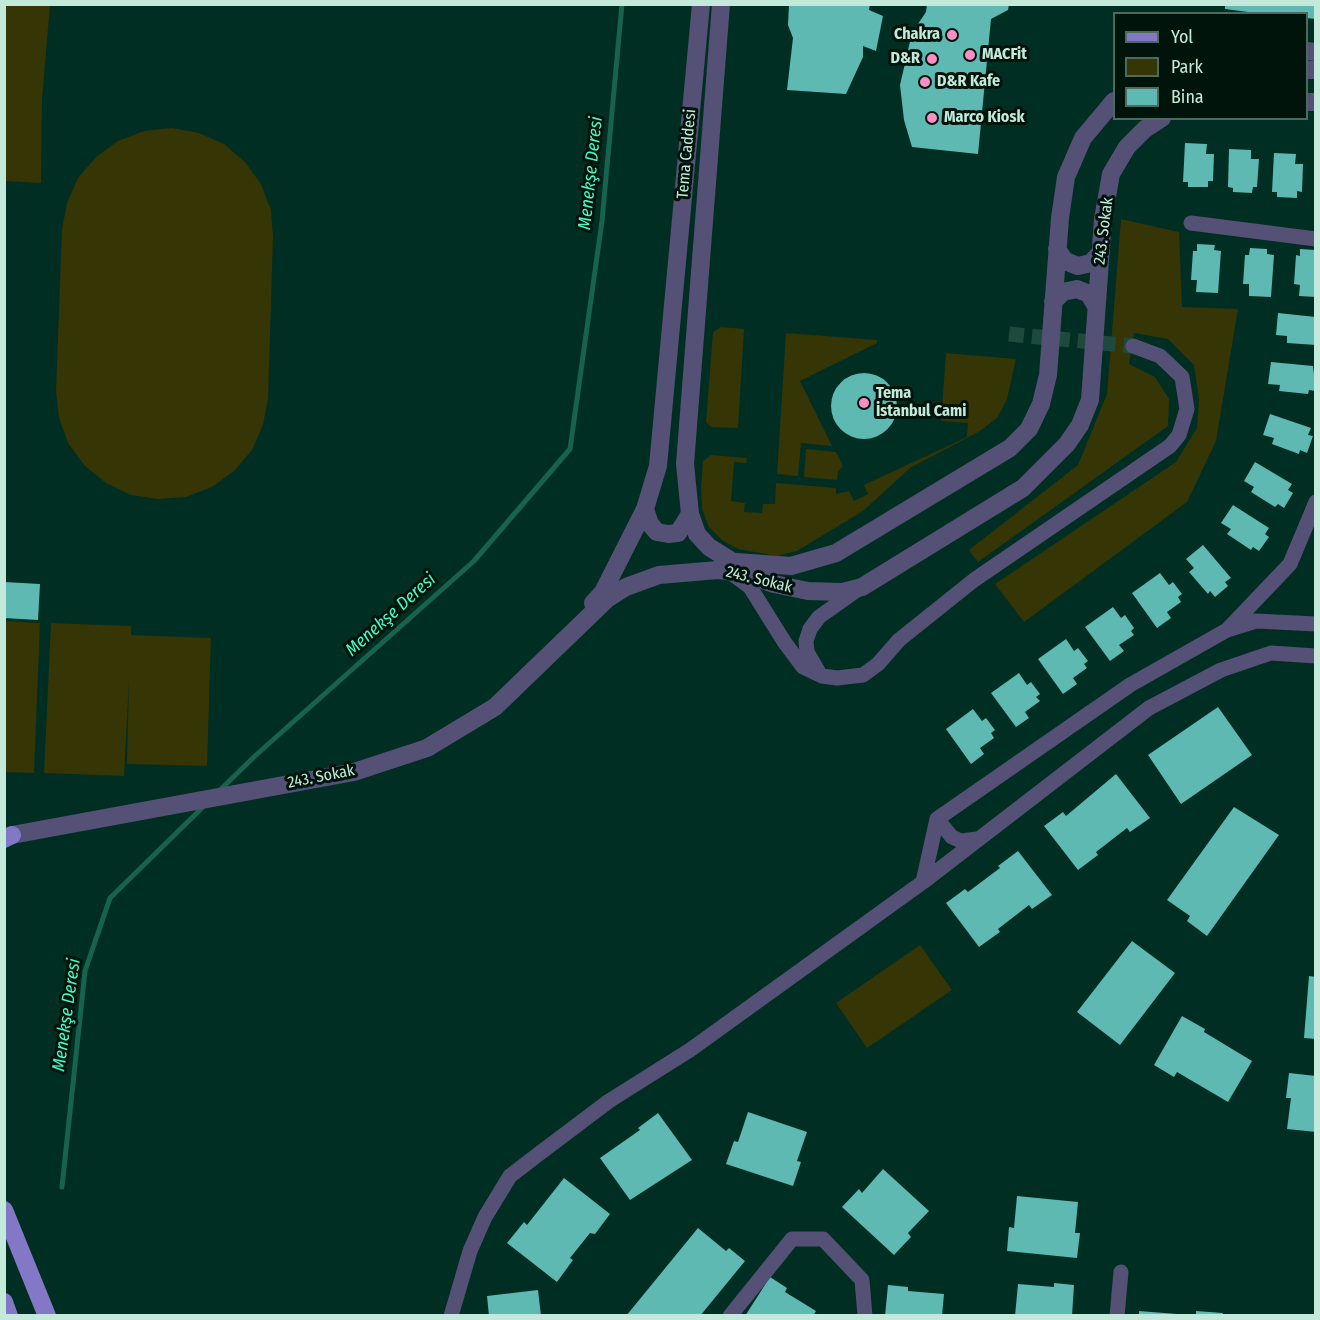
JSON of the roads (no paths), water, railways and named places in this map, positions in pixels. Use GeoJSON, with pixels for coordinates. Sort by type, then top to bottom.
{"type":"FeatureCollection","features":[{"type":"Feature","properties":{"kind":"main road"},"geometry":{"type":"LineString","coordinates":[[4,1210],[47,1316]]}},
{"type":"Feature","properties":{"kind":"main road"},"geometry":{"type":"LineString","coordinates":[[4,1302],[9,1316]]}},
{"type":"Feature","properties":{"kind":"street","name":"Tema Caddesi"},"geometry":{"type":"LineString","coordinates":[[603,592],[645,509],[658,466],[701,4]]}},
{"type":"Feature","properties":{"kind":"street"},"geometry":{"type":"LineString","coordinates":[[721,4],[685,439],[690,514],[697,534],[750,587],[784,643],[803,667],[822,676],[848,678],[863,675],[878,664],[899,640],[974,580],[1170,446],[1179,435],[1187,409],[1182,377],[1160,356],[1133,346]]}},
{"type":"Feature","properties":{"kind":"street","name":"243. Sokak"},"geometry":{"type":"LineString","coordinates":[[603,592],[624,577],[645,568],[674,563],[791,566],[836,553],[1010,448],[1029,429],[1041,404],[1048,375],[1057,249],[1066,177],[1083,138],[1113,102]]}},
{"type":"Feature","properties":{"kind":"street","name":"243. Sokak"},"geometry":{"type":"LineString","coordinates":[[6,836],[354,772],[427,748],[495,707],[607,599],[626,587],[659,575],[731,566],[808,591],[842,592],[862,587],[1023,488],[1067,444],[1080,425],[1090,400],[1100,253],[1112,174],[1127,147],[1145,129],[1159,120]]}},
{"type":"Feature","properties":{"kind":"street"},"geometry":{"type":"LineString","coordinates":[[1191,224],[1314,237]]}},
{"type":"Feature","properties":{"kind":"street"},"geometry":{"type":"LineString","coordinates":[[1057,249],[1065,261],[1078,266],[1091,263],[1100,253]]}},
{"type":"Feature","properties":{"kind":"street"},"geometry":{"type":"LineString","coordinates":[[1053,302],[1063,292],[1077,289],[1089,294],[1096,306]]}},
{"type":"Feature","properties":{"kind":"street"},"geometry":{"type":"LineString","coordinates":[[1227,630],[1290,564],[1316,502]]}},
{"type":"Feature","properties":{"kind":"street"},"geometry":{"type":"LineString","coordinates":[[645,509],[650,524],[657,531],[668,534],[678,533],[690,514]]}},
{"type":"Feature","properties":{"kind":"street"},"geometry":{"type":"LineString","coordinates":[[822,676],[807,652],[806,641],[810,629],[819,617],[862,587]]}},
{"type":"Feature","properties":{"kind":"street"},"geometry":{"type":"LineString","coordinates":[[555,648],[603,592]]}},
{"type":"Feature","properties":{"kind":"street"},"geometry":{"type":"LineString","coordinates":[[923,882],[938,819],[1130,685],[1227,630],[1256,621],[1316,624]]}},
{"type":"Feature","properties":{"kind":"street"},"geometry":{"type":"LineString","coordinates":[[451,1316],[470,1251],[485,1217],[510,1176],[609,1101],[690,1050],[923,882],[1149,708],[1221,670],[1271,653],[1316,656]]}},
{"type":"Feature","properties":{"kind":"street"},"geometry":{"type":"LineString","coordinates":[[938,819],[952,837],[961,841],[978,839]]}},
{"type":"Feature","properties":{"kind":"street"},"geometry":{"type":"LineString","coordinates":[[730,1316],[792,1239],[823,1239],[862,1280],[865,1316]]}},
{"type":"Feature","properties":{"kind":"street"},"geometry":{"type":"LineString","coordinates":[[1118,1316],[1121,1272]]}},
{"type":"Feature","properties":{"kind":"waterway","name":"Menekşe Deresi"},"geometry":{"type":"LineString","coordinates":[[218,792],[256,755],[474,561],[570,449],[602,221],[622,4]]}},
{"type":"Feature","properties":{"kind":"waterway","name":"Menekşe Deresi"},"geometry":{"type":"LineString","coordinates":[[62,1187],[85,971],[110,898],[205,805]]}},
{"type":"Feature","properties":{"kind":"tunnel"},"geometry":{"type":"LineString","coordinates":[[1009,334],[1133,346]]}},
{"type":"Feature","properties":{"kind":"place","name":"Chakra"},"geometry":{"type":"Point","coordinates":[952,35]}},
{"type":"Feature","properties":{"kind":"place","name":"MACFit"},"geometry":{"type":"Point","coordinates":[970,55]}},
{"type":"Feature","properties":{"kind":"place","name":"D&R"},"geometry":{"type":"Point","coordinates":[932,59]}},
{"type":"Feature","properties":{"kind":"place","name":"D&R Kafe"},"geometry":{"type":"Point","coordinates":[925,82]}},
{"type":"Feature","properties":{"kind":"place","name":"Marco Kiosk"},"geometry":{"type":"Point","coordinates":[932,118]}},
{"type":"Feature","properties":{"kind":"place","name":"Tema İstanbul Cami"},"geometry":{"type":"Point","coordinates":[864,403]}}]}
